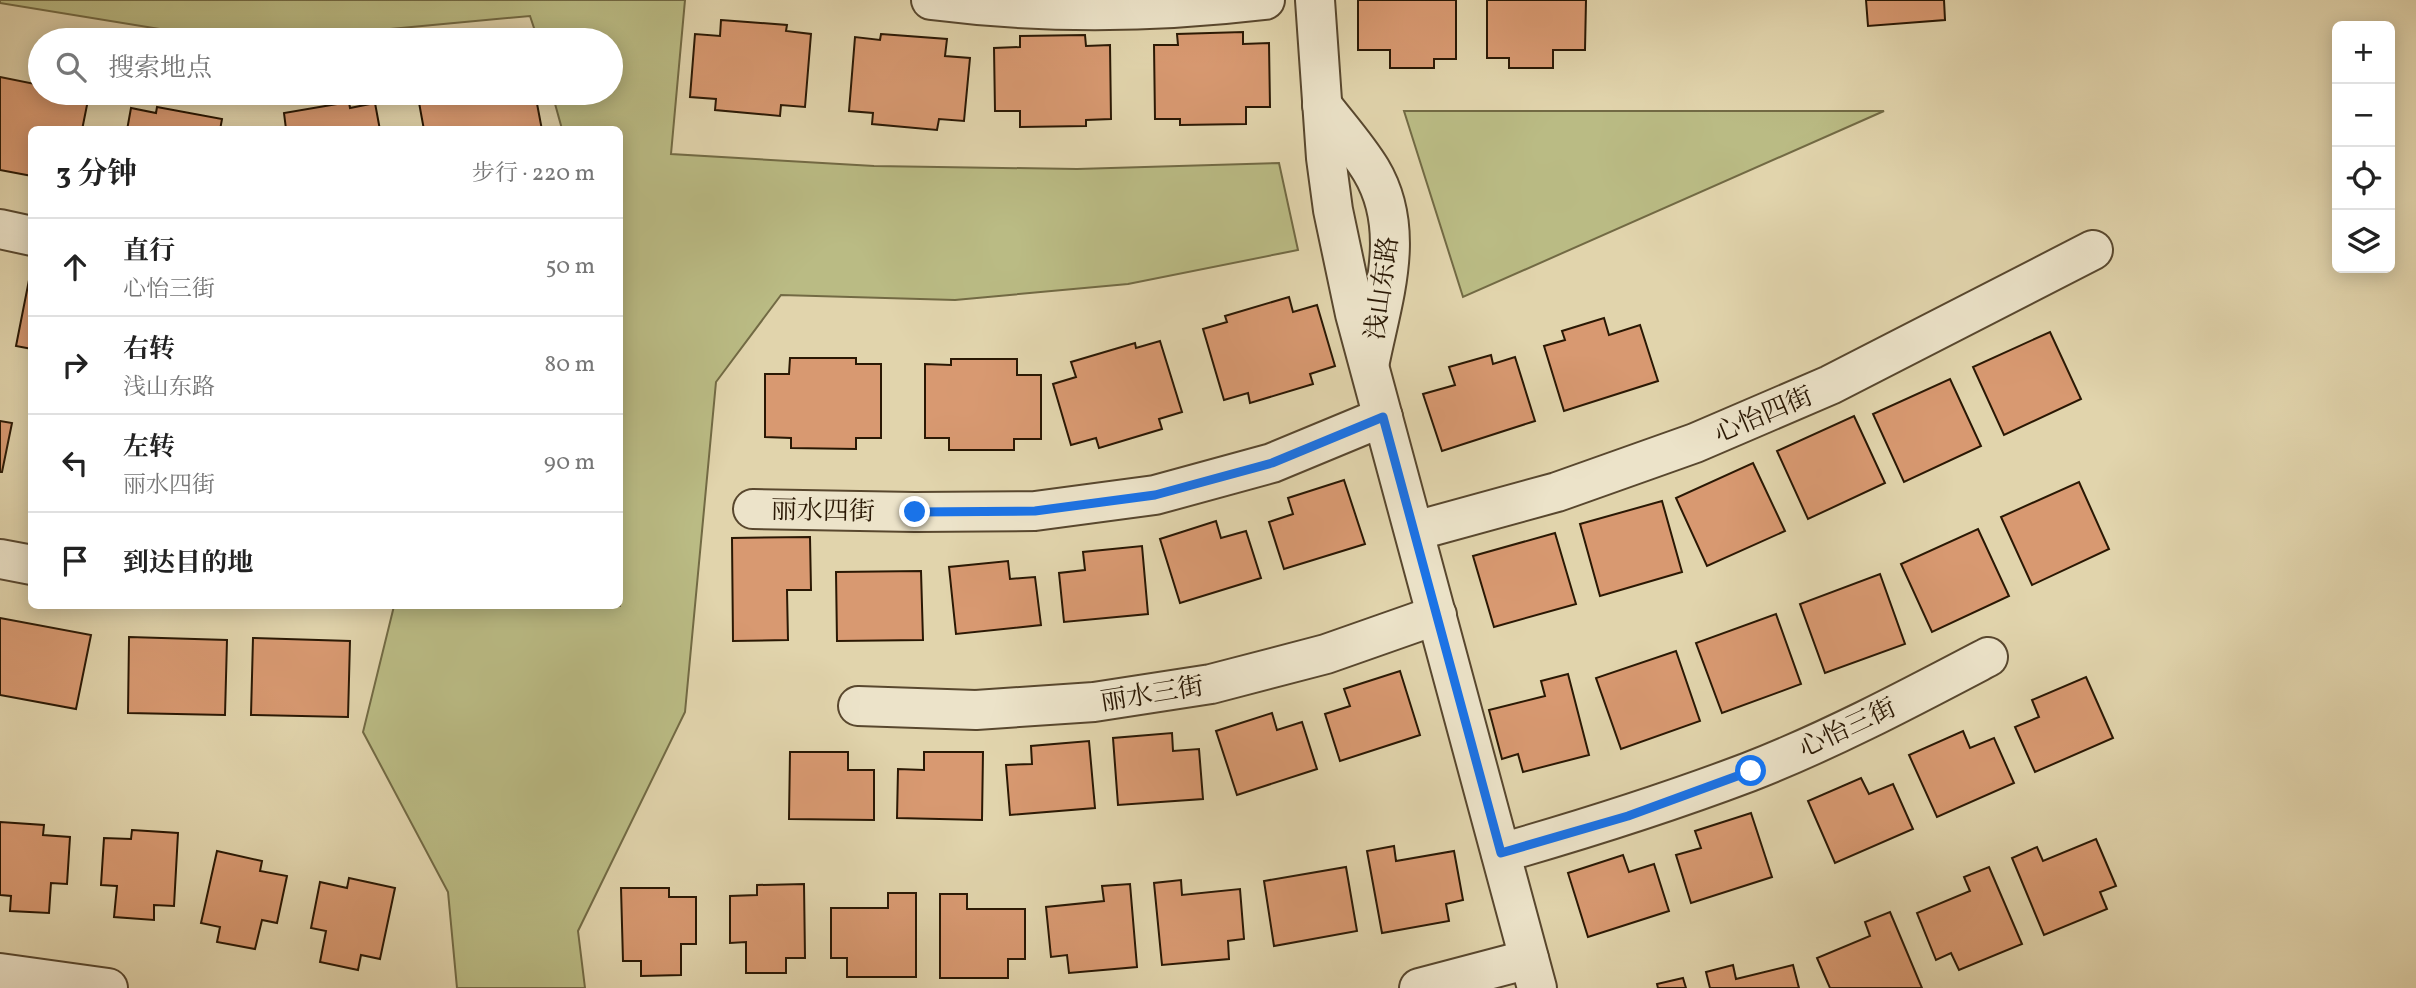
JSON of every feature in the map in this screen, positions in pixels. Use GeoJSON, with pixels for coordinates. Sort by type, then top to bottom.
{"type":"FeatureCollection","features":[{"type":"Feature","properties":{"kind":"lane"},"geometry":{"type":"LineString","coordinates":[[931,0],[1040,9],[1119,10],[1224,5],[1265,0]]}},
{"type":"Feature","properties":{"kind":"lane","name":"浅山东路"},"geometry":{"type":"LineString","coordinates":[[1315,0],[1333,210],[1355,314],[1533,974]]}},
{"type":"Feature","properties":{"kind":"lane","name":"浅山东路"},"geometry":{"type":"LineString","coordinates":[[1322,105],[1371,171],[1383,196],[1390,222],[1391,250],[1369,366]]}},
{"type":"Feature","properties":{"kind":"lane"},"geometry":{"type":"LineString","coordinates":[[0,229],[28,235]]}},
{"type":"Feature","properties":{"kind":"lane","name":"心怡四街"},"geometry":{"type":"LineString","coordinates":[[1415,531],[1557,492],[1695,443],[1830,385],[2093,250]]}},
{"type":"Feature","properties":{"kind":"lane","name":"丽水四街"},"geometry":{"type":"LineString","coordinates":[[753,509],[1035,511],[1155,495],[1272,463],[1383,417]]}},
{"type":"Feature","properties":{"kind":"lane"},"geometry":{"type":"LineString","coordinates":[[0,559],[28,564]]}},
{"type":"Feature","properties":{"kind":"lane","name":"丽水三街"},"geometry":{"type":"LineString","coordinates":[[858,706],[976,710],[1094,702],[1211,684],[1326,654],[1437,615]]}},
{"type":"Feature","properties":{"kind":"lane","name":"心怡三街"},"geometry":{"type":"LineString","coordinates":[[1501,853],[1628,816],[1751,771],[1872,718],[1989,657]]}},
{"type":"Feature","properties":{"kind":"lane"},"geometry":{"type":"LineString","coordinates":[[0,973],[108,988]]}},
{"type":"Feature","properties":{"kind":"lane"},"geometry":{"type":"LineString","coordinates":[[1419,988],[1533,974]]}},
{"type":"Feature","properties":{"kind":"green space"},"geometry":{"type":"Polygon","coordinates":[[[0,0],[685,0],[671,154],[874,166],[1077,169],[1279,163],[1298,250],[1128,284],[955,300],[781,295],[716,382],[685,712],[578,931],[585,988],[457,988],[448,892],[363,732],[393,609],[623,609],[623,126],[561,126],[555,105],[623,105],[623,28],[534,28],[530,16],[402,28],[153,28],[0,3],[0,0]]]}},
{"type":"Feature","properties":{"kind":"green space"},"geometry":{"type":"Polygon","coordinates":[[[1404,111],[1884,111],[1463,297],[1404,111]]]}},
{"type":"Feature","properties":{"kind":"building"},"geometry":{"type":"Polygon","coordinates":[[[1358,0],[1456,0],[1456,59],[1434,59],[1434,68],[1390,68],[1390,50],[1358,50],[1358,0]]]}},
{"type":"Feature","properties":{"kind":"building"},"geometry":{"type":"Polygon","coordinates":[[[1487,0],[1586,0],[1585,50],[1553,50],[1553,68],[1509,68],[1509,58],[1487,58],[1487,0]]]}},
{"type":"Feature","properties":{"kind":"building"},"geometry":{"type":"Polygon","coordinates":[[[1866,0],[1944,0],[1945,20],[1868,26],[1866,0]]]}},
{"type":"Feature","properties":{"kind":"building"},"geometry":{"type":"Polygon","coordinates":[[[721,20],[787,25],[786,31],[811,34],[805,107],[781,105],[780,116],[715,110],[716,99],[690,97],[695,34],[720,36],[721,20]]]}},
{"type":"Feature","properties":{"kind":"building"},"geometry":{"type":"Polygon","coordinates":[[[1243,32],[1243,44],[1269,43],[1270,107],[1246,107],[1246,124],[1180,125],[1180,119],[1155,119],[1154,45],[1178,45],[1177,34],[1243,32]]]}},
{"type":"Feature","properties":{"kind":"building"},"geometry":{"type":"Polygon","coordinates":[[[881,34],[947,39],[945,56],[970,58],[964,121],[939,119],[937,130],[872,124],[873,113],[849,111],[855,37],[880,40],[881,34]]]}},
{"type":"Feature","properties":{"kind":"building"},"geometry":{"type":"Polygon","coordinates":[[[1085,35],[1086,46],[1110,45],[1111,119],[1086,120],[1086,126],[1020,127],[1020,111],[995,111],[994,48],[1020,47],[1020,36],[1085,35]]]}},
{"type":"Feature","properties":{"kind":"building"},"geometry":{"type":"Polygon","coordinates":[[[0,77],[28,83],[28,105],[87,105],[83,126],[28,126],[28,175],[0,170],[0,77]]]}},
{"type":"Feature","properties":{"kind":"building"},"geometry":{"type":"Polygon","coordinates":[[[331,105],[350,105],[350,108],[375,105],[379,126],[286,126],[284,113],[331,105]]]}},
{"type":"Feature","properties":{"kind":"building"},"geometry":{"type":"Polygon","coordinates":[[[419,105],[537,105],[541,126],[423,126],[419,105]]]}},
{"type":"Feature","properties":{"kind":"building"},"geometry":{"type":"Polygon","coordinates":[[[157,107],[222,119],[221,126],[128,126],[131,108],[156,113],[157,107]]]}},
{"type":"Feature","properties":{"kind":"building"},"geometry":{"type":"Polygon","coordinates":[[[28,285],[28,348],[16,346],[28,285]]]}},
{"type":"Feature","properties":{"kind":"building"},"geometry":{"type":"Polygon","coordinates":[[[1289,297],[1293,312],[1317,305],[1335,366],[1310,374],[1313,384],[1250,403],[1248,393],[1224,400],[1203,329],[1227,322],[1225,316],[1289,297]]]}},
{"type":"Feature","properties":{"kind":"building"},"geometry":{"type":"Polygon","coordinates":[[[1604,318],[1609,335],[1640,325],[1658,381],[1564,411],[1544,346],[1565,340],[1562,331],[1604,318]]]}},
{"type":"Feature","properties":{"kind":"building"},"geometry":{"type":"Polygon","coordinates":[[[2050,332],[2081,399],[2004,435],[1973,367],[2050,332]]]}},
{"type":"Feature","properties":{"kind":"building"},"geometry":{"type":"Polygon","coordinates":[[[1160,341],[1182,412],[1159,419],[1162,429],[1099,448],[1096,438],[1071,445],[1053,384],[1076,377],[1071,362],[1135,343],[1136,348],[1160,341]]]}},
{"type":"Feature","properties":{"kind":"building"},"geometry":{"type":"Polygon","coordinates":[[[1491,355],[1493,364],[1515,357],[1535,421],[1442,451],[1423,394],[1455,385],[1449,367],[1491,355]]]}},
{"type":"Feature","properties":{"kind":"building"},"geometry":{"type":"Polygon","coordinates":[[[790,358],[856,358],[856,364],[881,364],[881,438],[856,438],[856,449],[791,448],[791,438],[765,437],[765,374],[789,374],[790,358]]]}},
{"type":"Feature","properties":{"kind":"building"},"geometry":{"type":"Polygon","coordinates":[[[951,359],[1017,359],[1017,375],[1041,375],[1041,439],[1014,439],[1014,450],[949,450],[949,438],[925,438],[925,364],[951,365],[951,359]]]}},
{"type":"Feature","properties":{"kind":"building"},"geometry":{"type":"Polygon","coordinates":[[[1950,379],[1981,446],[1904,482],[1873,414],[1950,379]]]}},
{"type":"Feature","properties":{"kind":"building"},"geometry":{"type":"Polygon","coordinates":[[[1854,416],[1885,483],[1808,519],[1777,451],[1854,416]]]}},
{"type":"Feature","properties":{"kind":"building"},"geometry":{"type":"Polygon","coordinates":[[[0,421],[12,423],[2,472],[0,472],[0,421]]]}},
{"type":"Feature","properties":{"kind":"building"},"geometry":{"type":"Polygon","coordinates":[[[1753,463],[1785,531],[1707,566],[1676,498],[1753,463]]]}},
{"type":"Feature","properties":{"kind":"building"},"geometry":{"type":"Polygon","coordinates":[[[1344,480],[1365,544],[1284,569],[1269,522],[1293,514],[1288,498],[1344,480]]]}},
{"type":"Feature","properties":{"kind":"building"},"geometry":{"type":"Polygon","coordinates":[[[2079,482],[2109,549],[2032,585],[2001,517],[2079,482]]]}},
{"type":"Feature","properties":{"kind":"building"},"geometry":{"type":"Polygon","coordinates":[[[1662,501],[1682,572],[1600,596],[1580,524],[1662,501]]]}},
{"type":"Feature","properties":{"kind":"building"},"geometry":{"type":"Polygon","coordinates":[[[1216,521],[1221,538],[1246,531],[1261,578],[1180,603],[1160,539],[1216,521]]]}},
{"type":"Feature","properties":{"kind":"building"},"geometry":{"type":"Polygon","coordinates":[[[1978,529],[2009,596],[1932,632],[1901,564],[1978,529]]]}},
{"type":"Feature","properties":{"kind":"building"},"geometry":{"type":"Polygon","coordinates":[[[1555,533],[1576,604],[1494,627],[1473,556],[1555,533]]]}},
{"type":"Feature","properties":{"kind":"building"},"geometry":{"type":"Polygon","coordinates":[[[810,537],[811,590],[787,590],[788,640],[733,641],[732,538],[810,537]]]}},
{"type":"Feature","properties":{"kind":"building"},"geometry":{"type":"Polygon","coordinates":[[[1142,546],[1148,614],[1064,622],[1059,573],[1085,570],[1083,552],[1142,546]]]}},
{"type":"Feature","properties":{"kind":"building"},"geometry":{"type":"Polygon","coordinates":[[[1008,561],[1010,579],[1035,577],[1041,625],[956,634],[949,567],[1008,561]]]}},
{"type":"Feature","properties":{"kind":"building"},"geometry":{"type":"Polygon","coordinates":[[[921,571],[923,640],[837,641],[836,572],[921,571]]]}},
{"type":"Feature","properties":{"kind":"building"},"geometry":{"type":"Polygon","coordinates":[[[1880,574],[1905,644],[1825,673],[1800,604],[1880,574]]]}},
{"type":"Feature","properties":{"kind":"building"},"geometry":{"type":"Polygon","coordinates":[[[1776,614],[1801,684],[1722,713],[1696,643],[1776,614]]]}},
{"type":"Feature","properties":{"kind":"building"},"geometry":{"type":"Polygon","coordinates":[[[0,618],[91,635],[76,709],[0,695],[0,618]]]}},
{"type":"Feature","properties":{"kind":"building"},"geometry":{"type":"Polygon","coordinates":[[[129,637],[227,640],[225,715],[128,713],[129,637]]]}},
{"type":"Feature","properties":{"kind":"building"},"geometry":{"type":"Polygon","coordinates":[[[253,638],[350,641],[348,717],[251,715],[253,638]]]}},
{"type":"Feature","properties":{"kind":"building"},"geometry":{"type":"Polygon","coordinates":[[[1676,651],[1700,721],[1621,749],[1596,678],[1676,651]]]}},
{"type":"Feature","properties":{"kind":"building"},"geometry":{"type":"Polygon","coordinates":[[[1400,671],[1420,735],[1340,761],[1325,714],[1350,706],[1344,689],[1400,671]]]}},
{"type":"Feature","properties":{"kind":"building"},"geometry":{"type":"Polygon","coordinates":[[[1568,674],[1589,755],[1523,772],[1518,754],[1502,759],[1489,710],[1545,696],[1541,681],[1568,674]]]}},
{"type":"Feature","properties":{"kind":"building"},"geometry":{"type":"Polygon","coordinates":[[[2086,677],[2113,738],[2035,772],[2015,727],[2039,717],[2032,700],[2086,677]]]}},
{"type":"Feature","properties":{"kind":"building"},"geometry":{"type":"Polygon","coordinates":[[[1272,713],[1277,730],[1302,722],[1317,769],[1237,795],[1216,731],[1272,713]]]}},
{"type":"Feature","properties":{"kind":"building"},"geometry":{"type":"Polygon","coordinates":[[[1963,731],[1970,748],[1994,738],[2014,783],[1937,817],[1909,755],[1963,731]]]}},
{"type":"Feature","properties":{"kind":"building"},"geometry":{"type":"Polygon","coordinates":[[[1172,733],[1173,751],[1199,749],[1203,799],[1118,805],[1113,738],[1172,733]]]}},
{"type":"Feature","properties":{"kind":"building"},"geometry":{"type":"Polygon","coordinates":[[[1089,741],[1095,808],[1010,815],[1006,765],[1032,764],[1031,746],[1089,741]]]}},
{"type":"Feature","properties":{"kind":"building"},"geometry":{"type":"Polygon","coordinates":[[[790,752],[848,752],[848,770],[874,770],[874,820],[789,819],[790,752]]]}},
{"type":"Feature","properties":{"kind":"building"},"geometry":{"type":"Polygon","coordinates":[[[924,752],[983,752],[982,820],[897,818],[898,769],[924,770],[924,752]]]}},
{"type":"Feature","properties":{"kind":"building"},"geometry":{"type":"Polygon","coordinates":[[[1861,778],[1869,794],[1893,784],[1913,829],[1835,863],[1808,801],[1861,778]]]}},
{"type":"Feature","properties":{"kind":"building"},"geometry":{"type":"Polygon","coordinates":[[[1751,813],[1772,877],[1691,903],[1676,855],[1701,848],[1695,831],[1751,813]]]}},
{"type":"Feature","properties":{"kind":"building"},"geometry":{"type":"Polygon","coordinates":[[[0,822],[44,825],[43,835],[70,837],[67,884],[51,883],[49,913],[10,911],[11,896],[0,895],[0,822]]]}},
{"type":"Feature","properties":{"kind":"building"},"geometry":{"type":"Polygon","coordinates":[[[132,830],[178,833],[174,906],[154,905],[154,920],[114,917],[117,886],[101,885],[104,838],[131,839],[132,830]]]}},
{"type":"Feature","properties":{"kind":"building"},"geometry":{"type":"Polygon","coordinates":[[[2096,839],[2116,886],[2100,892],[2107,909],[2044,935],[2012,858],[2037,847],[2043,861],[2096,839]]]}},
{"type":"Feature","properties":{"kind":"building"},"geometry":{"type":"Polygon","coordinates":[[[1394,846],[1396,861],[1454,851],[1463,900],[1446,904],[1449,921],[1382,933],[1367,851],[1394,846]]]}},
{"type":"Feature","properties":{"kind":"building"},"geometry":{"type":"Polygon","coordinates":[[[217,851],[262,861],[260,871],[287,876],[277,923],[262,920],[255,949],[217,942],[220,927],[201,923],[217,851]]]}},
{"type":"Feature","properties":{"kind":"building"},"geometry":{"type":"Polygon","coordinates":[[[1623,855],[1629,872],[1654,864],[1669,911],[1588,937],[1568,873],[1623,855]]]}},
{"type":"Feature","properties":{"kind":"building"},"geometry":{"type":"Polygon","coordinates":[[[1346,867],[1357,931],[1274,946],[1264,881],[1346,867]]]}},
{"type":"Feature","properties":{"kind":"building"},"geometry":{"type":"Polygon","coordinates":[[[1989,867],[2022,944],[1959,970],[1951,953],[1936,960],[1917,913],[1970,891],[1964,877],[1989,867]]]}},
{"type":"Feature","properties":{"kind":"building"},"geometry":{"type":"Polygon","coordinates":[[[349,878],[395,888],[380,959],[361,955],[358,970],[320,962],[326,931],[311,928],[320,882],[347,888],[349,878]]]}},
{"type":"Feature","properties":{"kind":"building"},"geometry":{"type":"Polygon","coordinates":[[[1181,880],[1182,895],[1240,889],[1244,939],[1228,941],[1229,959],[1162,965],[1154,883],[1181,880]]]}},
{"type":"Feature","properties":{"kind":"building"},"geometry":{"type":"Polygon","coordinates":[[[804,884],[805,958],[786,958],[786,973],[746,973],[746,942],[730,943],[730,896],[757,895],[757,885],[804,884]]]}},
{"type":"Feature","properties":{"kind":"building"},"geometry":{"type":"Polygon","coordinates":[[[1130,884],[1137,967],[1069,973],[1067,955],[1051,957],[1046,907],[1104,901],[1102,886],[1130,884]]]}},
{"type":"Feature","properties":{"kind":"building"},"geometry":{"type":"Polygon","coordinates":[[[621,888],[669,888],[669,897],[696,897],[696,944],[681,944],[681,975],[641,976],[641,961],[623,961],[621,888]]]}},
{"type":"Feature","properties":{"kind":"building"},"geometry":{"type":"Polygon","coordinates":[[[888,893],[916,893],[916,977],[847,977],[847,958],[831,958],[831,908],[888,908],[888,893]]]}},
{"type":"Feature","properties":{"kind":"building"},"geometry":{"type":"Polygon","coordinates":[[[940,894],[967,894],[967,909],[1025,909],[1025,959],[1008,959],[1008,978],[940,978],[940,894]]]}},
{"type":"Feature","properties":{"kind":"building"},"geometry":{"type":"Polygon","coordinates":[[[1890,912],[1922,988],[1830,988],[1817,958],[1870,936],[1865,922],[1890,912]]]}},
{"type":"Feature","properties":{"kind":"building"},"geometry":{"type":"Polygon","coordinates":[[[1733,965],[1736,979],[1793,965],[1799,988],[1710,988],[1706,972],[1733,965]]]}},
{"type":"Feature","properties":{"kind":"building"},"geometry":{"type":"Polygon","coordinates":[[[1683,978],[1686,988],[1658,988],[1657,984],[1683,978]]]}},
{"type":"Feature","properties":{"kind":"route"},"geometry":{"type":"LineString","coordinates":[[915,512],[1035,511],[1155,495],[1272,463],[1383,417],[1501,853],[1628,816],[1751,771]]}}]}
